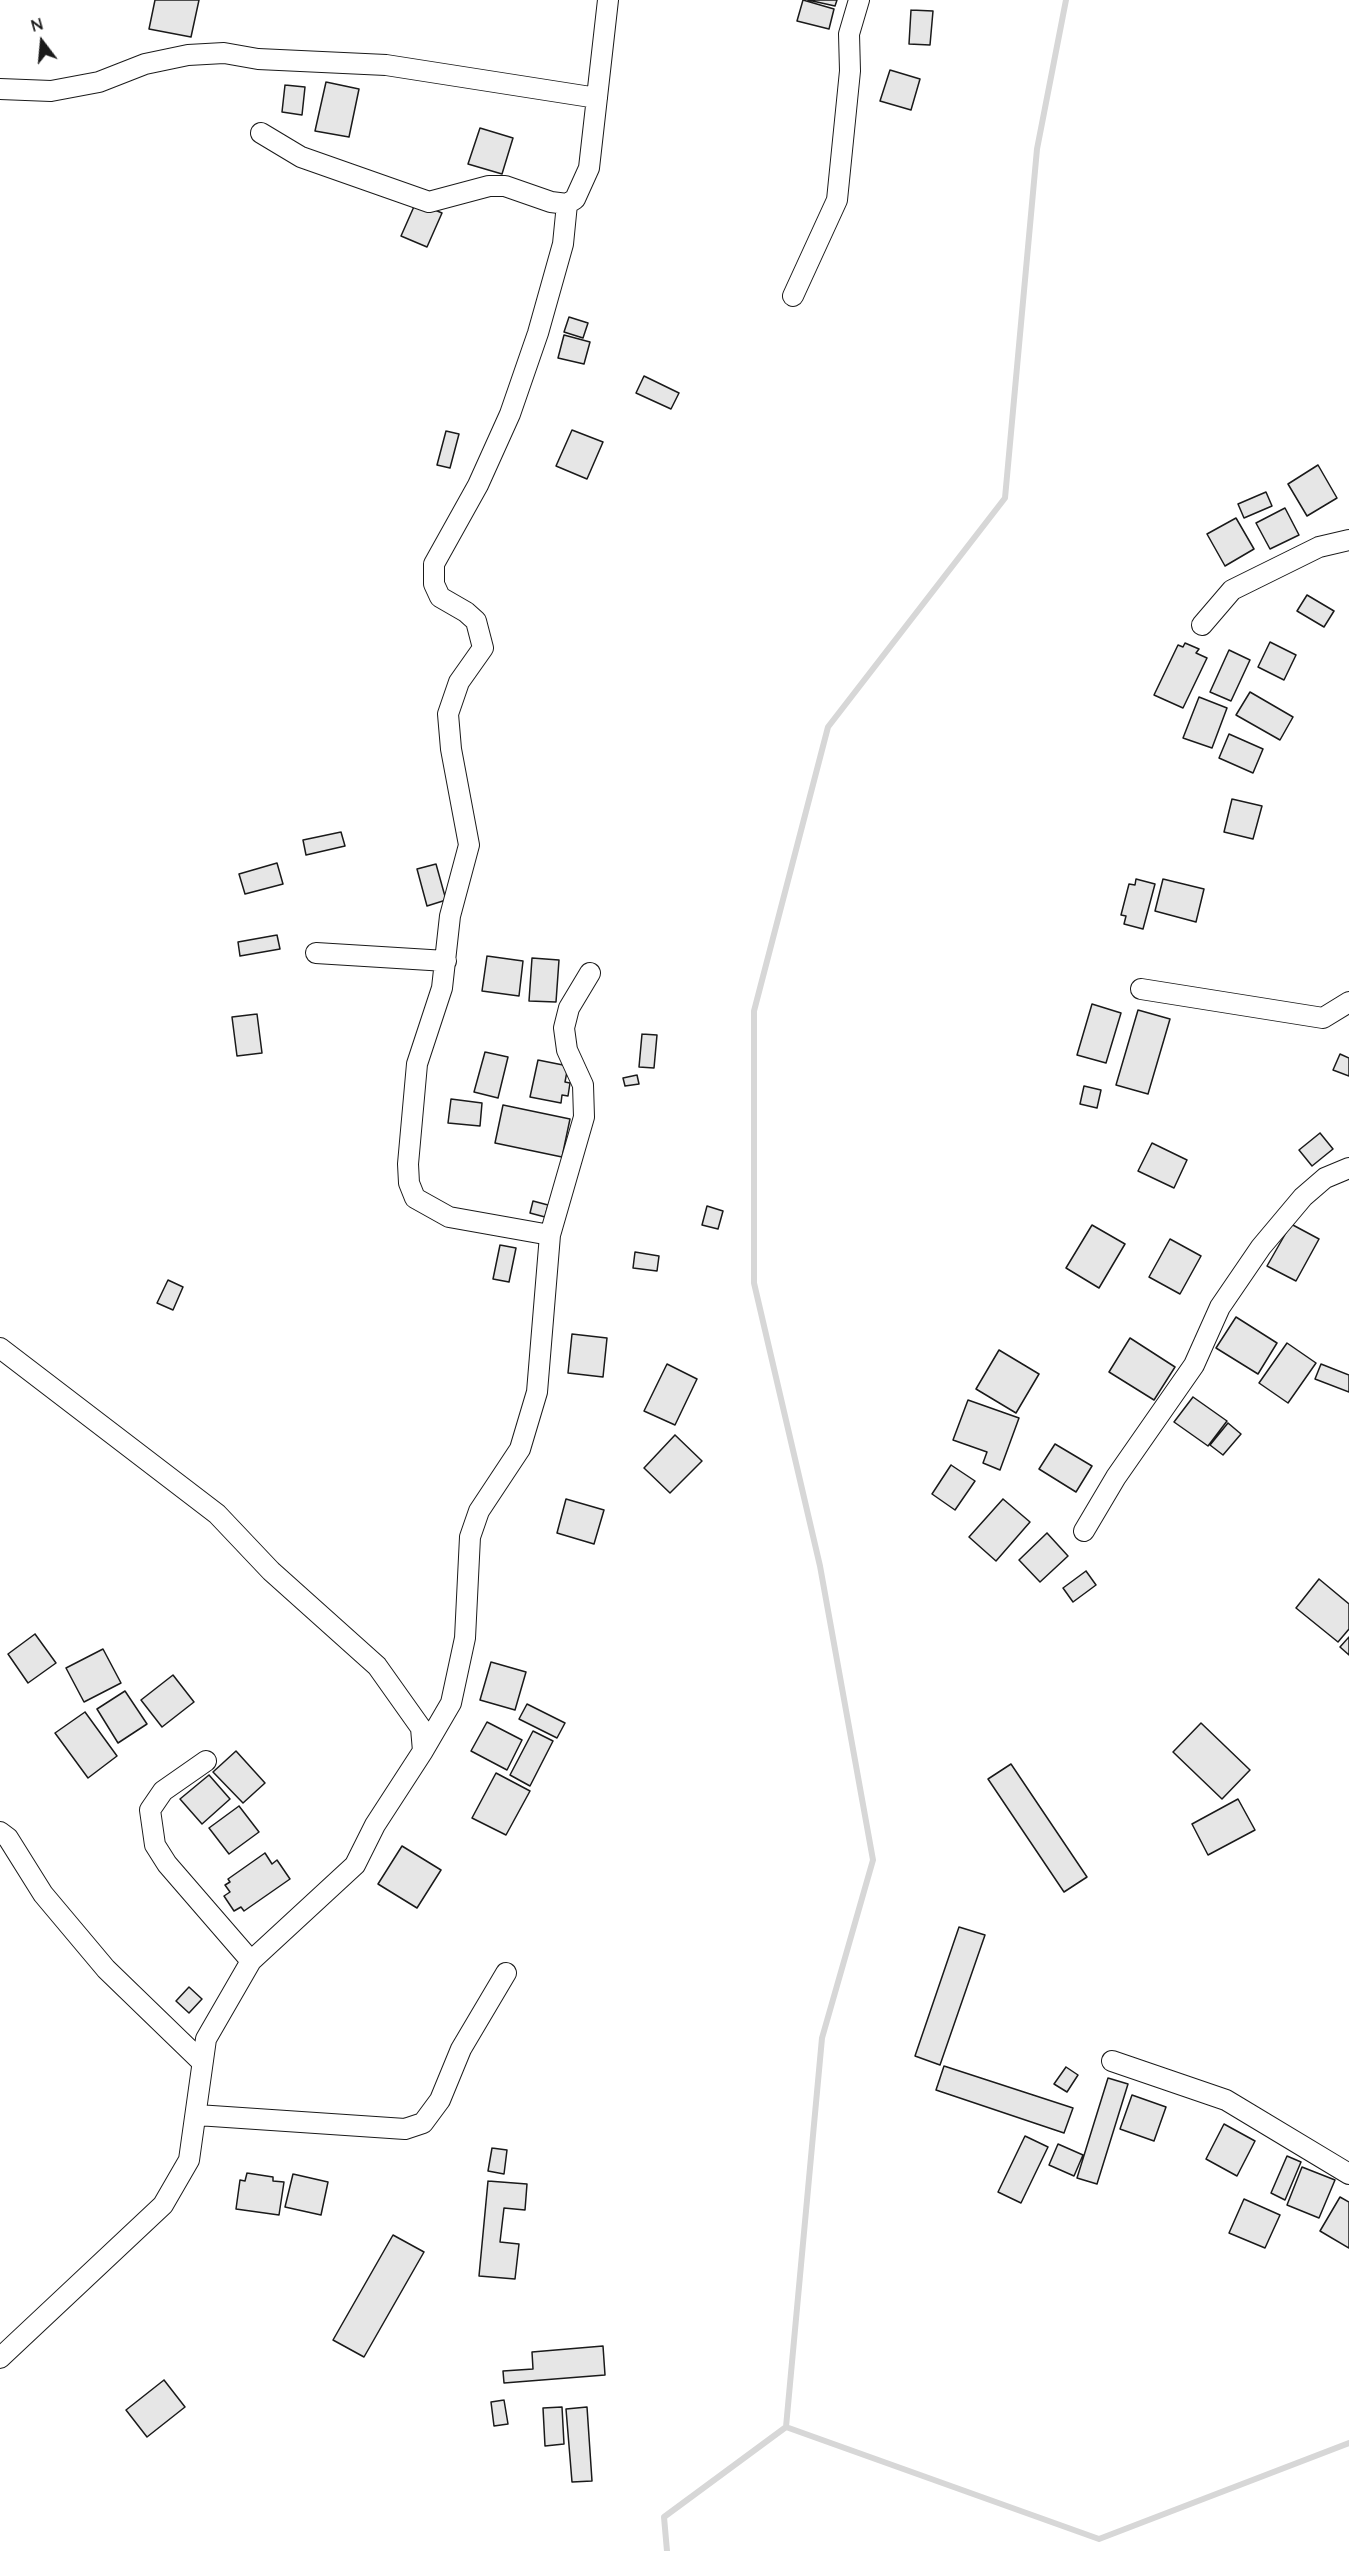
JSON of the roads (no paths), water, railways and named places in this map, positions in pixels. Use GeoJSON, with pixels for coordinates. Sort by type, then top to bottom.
{"type":"FeatureCollection","features":[{"type":"Feature","properties":{"kind":"street"},"geometry":{"type":"LineString","coordinates":[[261,133],[302,157],[429,202],[489,186],[505,186],[551,202],[567,204],[575,199],[589,168],[608,0]]}},
{"type":"Feature","properties":{"kind":"street"},"geometry":{"type":"LineString","coordinates":[[793,296],[837,200],[850,72],[849,34],[859,0]]}},
{"type":"Feature","properties":{"kind":"street"},"geometry":{"type":"LineString","coordinates":[[0,89],[51,90],[99,82],[145,64],[188,55],[224,53],[258,59],[386,65],[597,98]]}},
{"type":"Feature","properties":{"kind":"street"},"geometry":{"type":"LineString","coordinates":[[550,1235],[450,1217],[415,1198],[409,1183],[408,1164],[417,1064],[442,988],[450,916],[469,845],[451,749],[448,714],[459,682],[483,648],[476,621],[466,612],[440,597],[434,584],[434,564],[478,485],[510,414],[538,333],[563,244],[567,204]]}},
{"type":"Feature","properties":{"kind":"street"},"geometry":{"type":"LineString","coordinates":[[1202,626],[1232,590],[1319,547],[1349,540]]}},
{"type":"Feature","properties":{"kind":"street"},"geometry":{"type":"LineString","coordinates":[[316,953],[446,961]]}},
{"type":"Feature","properties":{"kind":"street"},"geometry":{"type":"LineString","coordinates":[[0,2358],[162,2205],[189,2160],[197,2115],[201,2061],[206,2039],[251,1961],[355,1865],[375,1825],[451,1703],[465,1638],[470,1537],[479,1511],[520,1449],[537,1392],[550,1235],[584,1117],[583,1085],[567,1050],[564,1028],[569,1008],[590,973]]}},
{"type":"Feature","properties":{"kind":"street"},"geometry":{"type":"LineString","coordinates":[[1141,990],[1323,1018],[1349,1002]]}},
{"type":"Feature","properties":{"kind":"street"},"geometry":{"type":"LineString","coordinates":[[1084,1531],[1121,1468],[1194,1365],[1220,1307],[1261,1247],[1310,1191],[1325,1178],[1349,1168]]}},
{"type":"Feature","properties":{"kind":"street"},"geometry":{"type":"LineString","coordinates":[[0,1348],[217,1514],[271,1571],[377,1666],[421,1728],[423,1751]]}},
{"type":"Feature","properties":{"kind":"street"},"geometry":{"type":"LineString","coordinates":[[207,1761],[163,1791],[150,1810],[155,1845],[167,1864],[251,1961]]}},
{"type":"Feature","properties":{"kind":"street"},"geometry":{"type":"LineString","coordinates":[[0,1832],[8,1839],[43,1894],[106,1969],[201,2061]]}},
{"type":"Feature","properties":{"kind":"street"},"geometry":{"type":"LineString","coordinates":[[197,2115],[405,2129],[423,2123],[440,2100],[461,2049],[506,1973]]}},
{"type":"Feature","properties":{"kind":"street"},"geometry":{"type":"LineString","coordinates":[[1112,2061],[1226,2100],[1349,2174]]}},
{"type":"Feature","properties":{"kind":"waterway"},"geometry":{"type":"LineString","coordinates":[[667,2551],[664,2517],[786,2427],[822,2038],[873,1860],[820,1566],[754,1283],[754,1011],[828,727],[1005,498],[1037,149],[1066,0]]}},
{"type":"Feature","properties":{"kind":"waterway"},"geometry":{"type":"LineString","coordinates":[[786,2427],[1099,2539],[1349,2443]]}}]}
